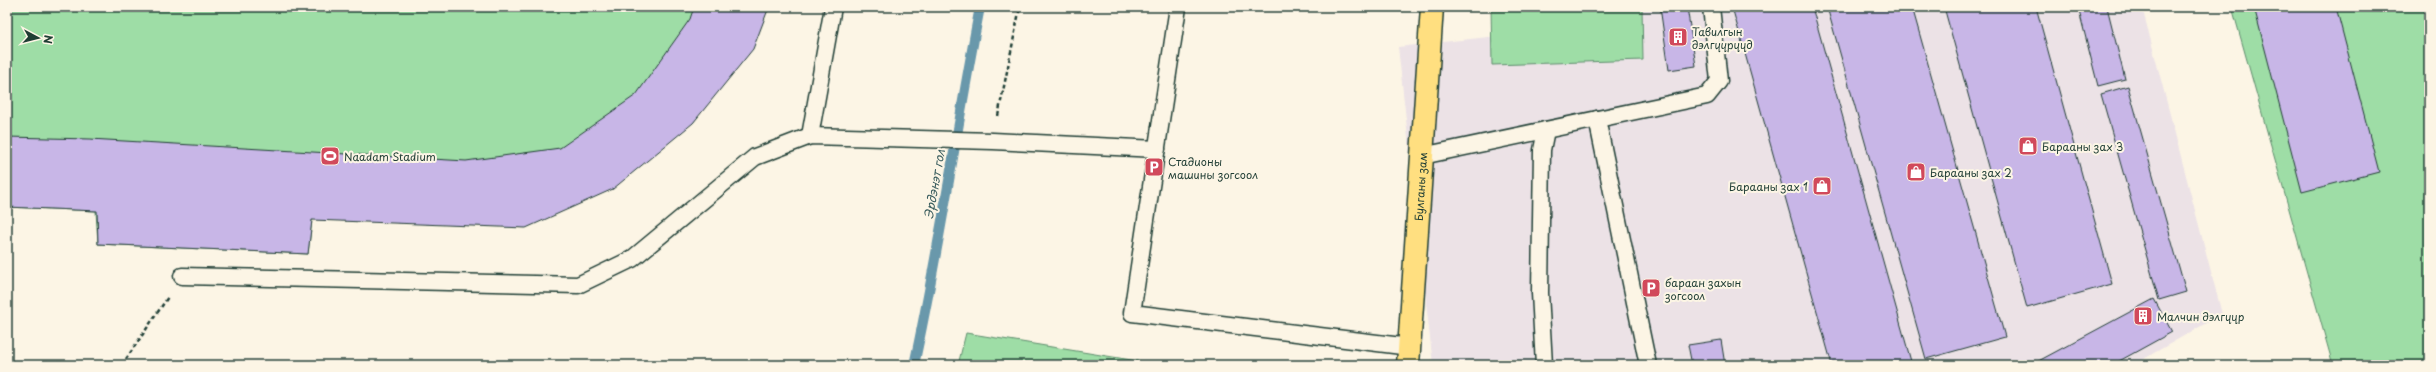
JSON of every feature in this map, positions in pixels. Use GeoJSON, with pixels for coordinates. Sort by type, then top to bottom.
{"type":"FeatureCollection","features":[{"type":"Feature","properties":{"kind":"highway","name":"Булганы зам"},"geometry":{"type":"LineString","coordinates":[[1409,356],[1432,7]]}},
{"type":"Feature","properties":{"kind":"lane"},"geometry":{"type":"LineString","coordinates":[[810,136],[833,7]]}},
{"type":"Feature","properties":{"kind":"lane"},"geometry":{"type":"LineString","coordinates":[[1178,7],[1132,313],[1409,356]]}},
{"type":"Feature","properties":{"kind":"lane"},"geometry":{"type":"LineString","coordinates":[[1422,156],[1707,96],[1719,81],[1711,7]]}},
{"type":"Feature","properties":{"kind":"lane"},"geometry":{"type":"LineString","coordinates":[[1597,119],[1648,365]]}},
{"type":"Feature","properties":{"kind":"lane"},"geometry":{"type":"LineString","coordinates":[[1544,365],[1540,293],[1542,150],[1546,130]]}},
{"type":"Feature","properties":{"kind":"lane"},"geometry":{"type":"LineString","coordinates":[[182,276],[578,285],[632,259],[755,157],[810,136],[993,141],[1157,149]]}},
{"type":"Feature","properties":{"kind":"path"},"geometry":{"type":"LineString","coordinates":[[993,141],[1020,7]]}},
{"type":"Feature","properties":{"kind":"path"},"geometry":{"type":"LineString","coordinates":[[122,365],[182,276]]}},
{"type":"Feature","properties":{"kind":"shaded area"},"geometry":{"type":"Polygon","coordinates":[[[1597,7],[2142,7],[2222,314],[2133,365],[1433,365],[1398,47],[1598,25],[1597,7]]]}},
{"type":"Feature","properties":{"kind":"green space","name":"Naadam Stadium"},"geometry":{"type":"Polygon","coordinates":[[[7,7],[769,7],[693,123],[312,220],[308,254],[98,244],[96,211],[7,207],[7,7]]]}},
{"type":"Feature","properties":{"kind":"green space"},"geometry":{"type":"Polygon","coordinates":[[[1491,7],[1642,7],[1643,60],[1492,65],[1491,7]]]}},
{"type":"Feature","properties":{"kind":"green space"},"geometry":{"type":"Polygon","coordinates":[[[2232,7],[2429,7],[2429,365],[2333,365],[2232,7]]]}},
{"type":"Feature","properties":{"kind":"green space"},"geometry":{"type":"Polygon","coordinates":[[[966,333],[1162,365],[958,365],[966,333]]]}},
{"type":"Feature","properties":{"kind":"building"},"geometry":{"type":"Polygon","coordinates":[[[694,7],[769,7],[753,49],[693,123],[613,189],[526,228],[312,220],[308,254],[98,244],[97,211],[7,207],[7,137],[90,139],[466,161],[560,148],[636,95],[690,19],[694,7]]]}},
{"type":"Feature","properties":{"kind":"building","name":"Тавилгын дэлгүүрүүд"},"geometry":{"type":"Polygon","coordinates":[[[1660,7],[1687,7],[1696,66],[1669,70],[1660,7]]]}},
{"type":"Feature","properties":{"kind":"building","name":"Барааны зах 1"},"geometry":{"type":"Polygon","coordinates":[[[1732,7],[1812,7],[1912,365],[1832,365],[1732,7]]]}},
{"type":"Feature","properties":{"kind":"building","name":"Барааны зах 2"},"geometry":{"type":"Polygon","coordinates":[[[1827,7],[1912,7],[2005,337],[1926,359],[1827,7]]]}},
{"type":"Feature","properties":{"kind":"building","name":"Барааны зах 3"},"geometry":{"type":"Polygon","coordinates":[[[1944,7],[2036,7],[2112,284],[2027,308],[1944,7]]]}},
{"type":"Feature","properties":{"kind":"building"},"geometry":{"type":"Polygon","coordinates":[[[2078,7],[2107,7],[2125,79],[2098,86],[2078,7]]]}},
{"type":"Feature","properties":{"kind":"building"},"geometry":{"type":"Polygon","coordinates":[[[2254,7],[2336,7],[2379,172],[2302,192],[2254,7]]]}},
{"type":"Feature","properties":{"kind":"building"},"geometry":{"type":"Polygon","coordinates":[[[2128,86],[2186,292],[2159,300],[2101,94],[2128,86]]]}},
{"type":"Feature","properties":{"kind":"building","name":"Малчин дэлгүүр"},"geometry":{"type":"Polygon","coordinates":[[[2154,299],[2172,332],[2112,365],[2031,365],[2154,299]]]}},
{"type":"Feature","properties":{"kind":"building"},"geometry":{"type":"Polygon","coordinates":[[[1721,340],[1725,365],[1692,365],[1688,345],[1721,340]]]}},
{"type":"Feature","properties":{"kind":"waterway","name":"Эрдэнэт гол"},"geometry":{"type":"LineString","coordinates":[[914,365],[932,276],[980,7]]}},
{"type":"Feature","properties":{"kind":"place","name":"Тавилгын дэлгүүрүүд"},"geometry":{"type":"Point","coordinates":[1678,37]}},
{"type":"Feature","properties":{"kind":"place","name":"Барааны зах 3"},"geometry":{"type":"Point","coordinates":[2028,146]}},
{"type":"Feature","properties":{"kind":"place","name":"Naadam Stadium"},"geometry":{"type":"Point","coordinates":[330,156]}},
{"type":"Feature","properties":{"kind":"place","name":"Стадионы машины зогсоол"},"geometry":{"type":"Point","coordinates":[1154,167]}},
{"type":"Feature","properties":{"kind":"place","name":"Барааны зах 2"},"geometry":{"type":"Point","coordinates":[1916,172]}},
{"type":"Feature","properties":{"kind":"place","name":"Барааны зах 1"},"geometry":{"type":"Point","coordinates":[1822,186]}},
{"type":"Feature","properties":{"kind":"place","name":"бараан захын зогсоол"},"geometry":{"type":"Point","coordinates":[1651,288]}},
{"type":"Feature","properties":{"kind":"place","name":"Малчин дэлгүүр"},"geometry":{"type":"Point","coordinates":[2143,316]}}]}
